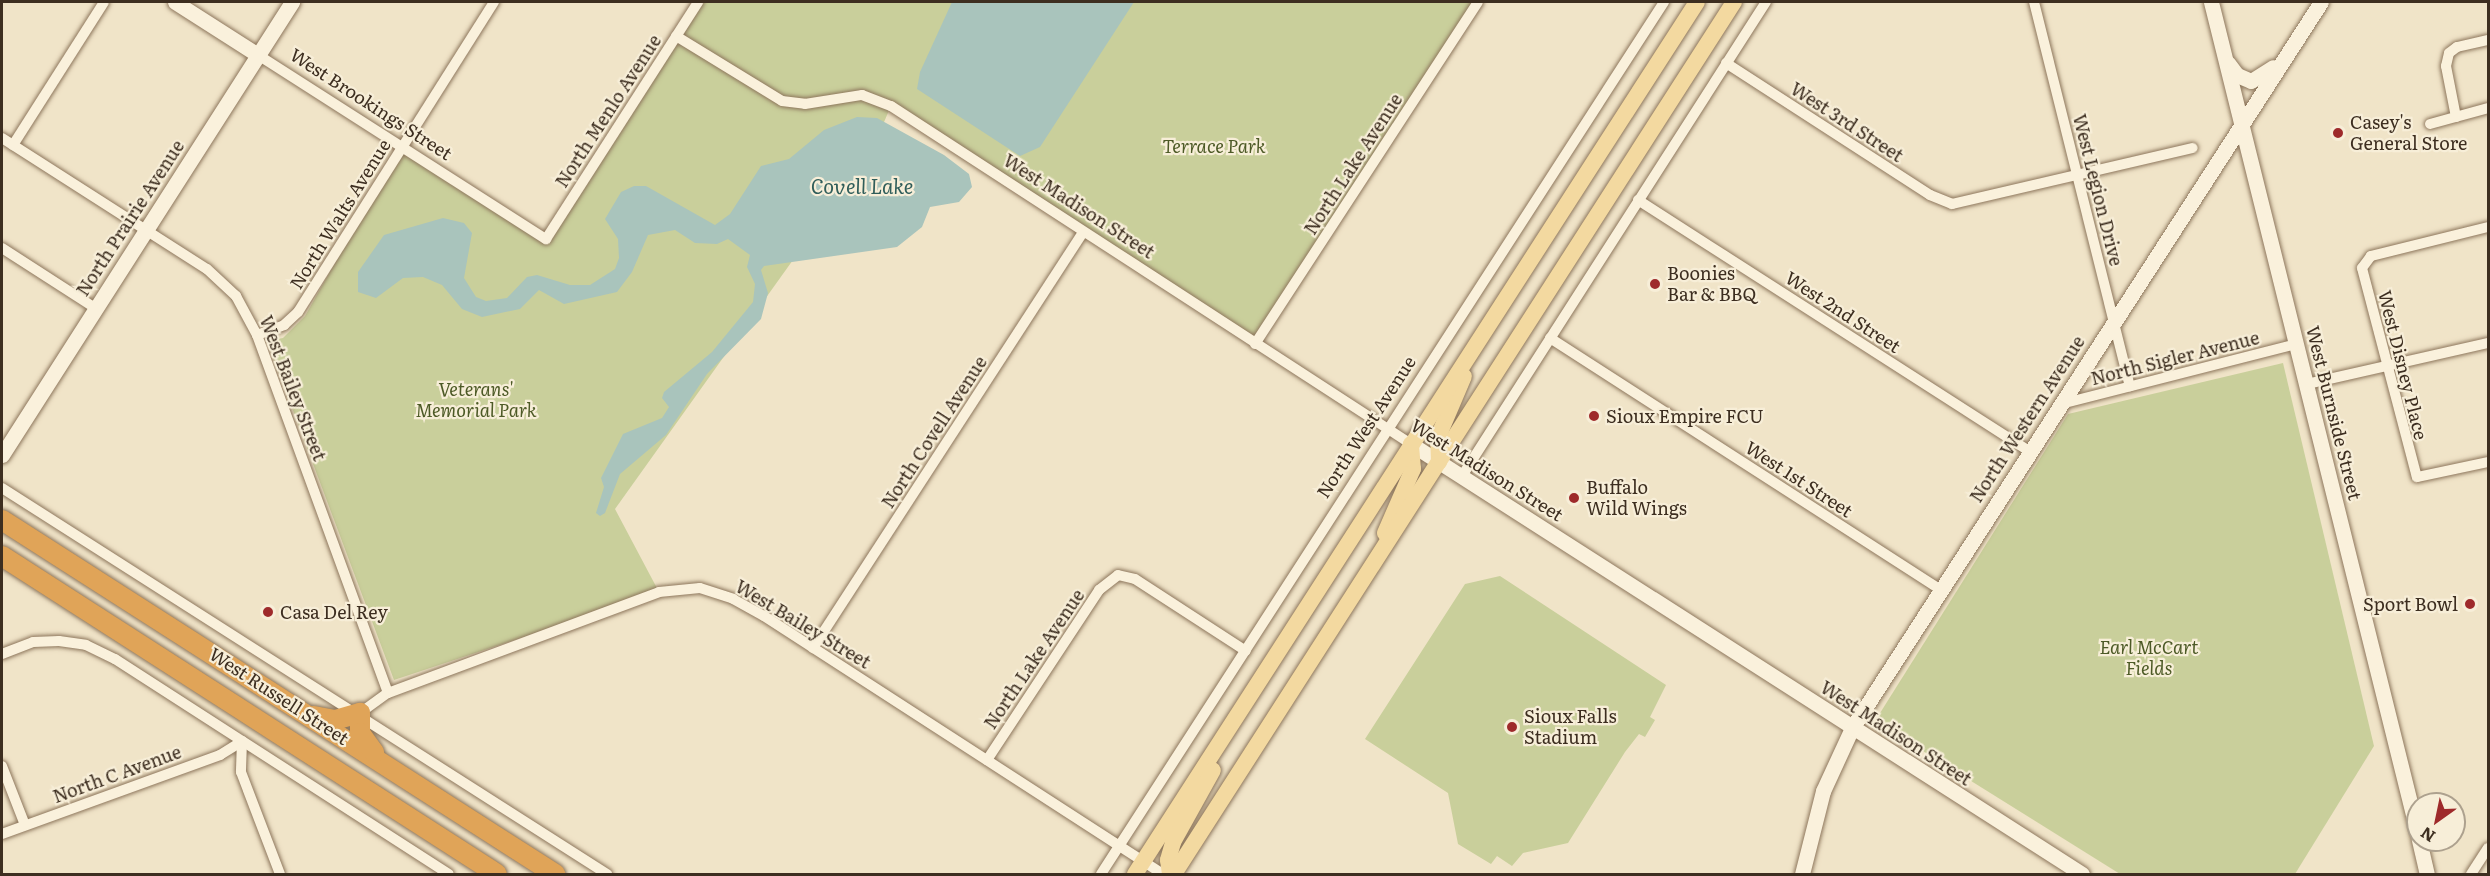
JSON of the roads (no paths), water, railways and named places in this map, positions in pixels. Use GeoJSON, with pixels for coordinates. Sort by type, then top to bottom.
{"type":"FeatureCollection","features":[{"type":"Feature","properties":{"kind":"highway","name":"West Russell Street"},"geometry":{"type":"LineString","coordinates":[[2,520],[555,874]]}},
{"type":"Feature","properties":{"kind":"highway","name":"West Russell Street"},"geometry":{"type":"LineString","coordinates":[[2,556],[497,874]]}},
{"type":"Feature","properties":{"kind":"highway"},"geometry":{"type":"LineString","coordinates":[[298,709],[335,720],[360,713],[363,740],[411,782]]}},
{"type":"Feature","properties":{"kind":"main road"},"geometry":{"type":"LineString","coordinates":[[1141,870],[1411,444],[1697,2]]}},
{"type":"Feature","properties":{"kind":"main road"},"geometry":{"type":"LineString","coordinates":[[1172,874],[1734,2]]}},
{"type":"Feature","properties":{"kind":"main road"},"geometry":{"type":"LineString","coordinates":[[1439,462],[1438,437],[1471,352]]}},
{"type":"Feature","properties":{"kind":"main road"},"geometry":{"type":"LineString","coordinates":[[1377,559],[1413,469],[1411,444]]}},
{"type":"Feature","properties":{"kind":"main road"},"geometry":{"type":"LineString","coordinates":[[1172,874],[1168,860],[1173,842],[1220,758],[1238,715]]}},
{"type":"Feature","properties":{"kind":"street"},"geometry":{"type":"LineString","coordinates":[[13,145],[104,2]]}},
{"type":"Feature","properties":{"kind":"street","name":"West Brookings Street"},"geometry":{"type":"LineString","coordinates":[[175,2],[546,239]]}},
{"type":"Feature","properties":{"kind":"street","name":"North Prairie Avenue"},"geometry":{"type":"LineString","coordinates":[[2,455],[292,2]]}},
{"type":"Feature","properties":{"kind":"street","name":"North Walts Avenue"},"geometry":{"type":"LineString","coordinates":[[257,335],[284,325],[297,312],[494,2]]}},
{"type":"Feature","properties":{"kind":"street","name":"North Menlo Avenue"},"geometry":{"type":"LineString","coordinates":[[546,239],[698,2]]}},
{"type":"Feature","properties":{"kind":"street","name":"North Lake Avenue"},"geometry":{"type":"LineString","coordinates":[[1255,344],[1478,2]]}},
{"type":"Feature","properties":{"kind":"street","name":"North West Avenue"},"geometry":{"type":"LineString","coordinates":[[1101,874],[1664,2]]}},
{"type":"Feature","properties":{"kind":"street"},"geometry":{"type":"LineString","coordinates":[[1462,476],[1766,2]]}},
{"type":"Feature","properties":{"kind":"street","name":"West Legion Drive"},"geometry":{"type":"LineString","coordinates":[[2034,2],[2130,386]]}},
{"type":"Feature","properties":{"kind":"street","name":"West Burnside Street"},"geometry":{"type":"LineString","coordinates":[[2211,2],[2243,123],[2407,792]]}},
{"type":"Feature","properties":{"kind":"street","name":"North Western Avenue"},"geometry":{"type":"LineString","coordinates":[[1802,874],[1823,791],[1852,728],[2321,2]]}},
{"type":"Feature","properties":{"kind":"street","name":"West Madison Street"},"geometry":{"type":"LineString","coordinates":[[676,36],[782,101],[805,104],[848,96],[876,99],[1387,430],[2082,874]]}},
{"type":"Feature","properties":{"kind":"street"},"geometry":{"type":"LineString","coordinates":[[2456,117],[2446,66],[2449,53],[2457,47],[2488,40]]}},
{"type":"Feature","properties":{"kind":"street"},"geometry":{"type":"LineString","coordinates":[[2225,56],[2232,70],[2251,81],[2262,77],[2290,50]]}},
{"type":"Feature","properties":{"kind":"street","name":"West 3rd Street"},"geometry":{"type":"LineString","coordinates":[[1726,63],[1930,195],[1952,204],[2077,175]]}},
{"type":"Feature","properties":{"kind":"street"},"geometry":{"type":"LineString","coordinates":[[2430,124],[2488,108]]}},
{"type":"Feature","properties":{"kind":"street","name":"West Bailey Street"},"geometry":{"type":"LineString","coordinates":[[2,138],[146,230],[223,282],[236,296],[257,335],[388,693]]}},
{"type":"Feature","properties":{"kind":"street"},"geometry":{"type":"LineString","coordinates":[[2077,175],[2193,148]]}},
{"type":"Feature","properties":{"kind":"street","name":"West 2nd Street"},"geometry":{"type":"LineString","coordinates":[[1638,200],[2030,452]]}},
{"type":"Feature","properties":{"kind":"street","name":"West Disney Place"},"geometry":{"type":"LineString","coordinates":[[2488,227],[2365,260],[2362,268],[2386,368],[2417,477],[2488,462]]}},
{"type":"Feature","properties":{"kind":"street","name":"North Covell Avenue"},"geometry":{"type":"LineString","coordinates":[[813,648],[1083,233]]}},
{"type":"Feature","properties":{"kind":"street"},"geometry":{"type":"LineString","coordinates":[[2,248],[95,308]]}},
{"type":"Feature","properties":{"kind":"street","name":"West 1st Street"},"geometry":{"type":"LineString","coordinates":[[1550,338],[1940,590]]}},
{"type":"Feature","properties":{"kind":"street"},"geometry":{"type":"LineString","coordinates":[[2307,384],[2386,368],[2488,343]]}},
{"type":"Feature","properties":{"kind":"street","name":"North Sigler Avenue"},"geometry":{"type":"LineString","coordinates":[[2061,404],[2297,344]]}},
{"type":"Feature","properties":{"kind":"street","name":"West Russell Street"},"geometry":{"type":"LineString","coordinates":[[2,488],[360,713],[607,874]]}},
{"type":"Feature","properties":{"kind":"street","name":"North Lake Avenue"},"geometry":{"type":"LineString","coordinates":[[987,760],[1111,578],[1118,575],[1135,579],[1245,651]]}},
{"type":"Feature","properties":{"kind":"street","name":"West Bailey Street"},"geometry":{"type":"LineString","coordinates":[[360,713],[388,693],[678,587],[712,590],[733,599],[813,648],[1120,846],[1141,870],[1163,874]]}},
{"type":"Feature","properties":{"kind":"street"},"geometry":{"type":"LineString","coordinates":[[2,654],[33,642],[59,641],[86,645],[115,659],[449,874]]}},
{"type":"Feature","properties":{"kind":"street"},"geometry":{"type":"LineString","coordinates":[[242,741],[241,772],[275,873]]}},
{"type":"Feature","properties":{"kind":"street","name":"North C Avenue"},"geometry":{"type":"LineString","coordinates":[[2,834],[220,755],[242,741]]}},
{"type":"Feature","properties":{"kind":"street"},"geometry":{"type":"LineString","coordinates":[[2,766],[25,825]]}},
{"type":"Feature","properties":{"kind":"street"},"geometry":{"type":"LineString","coordinates":[[2471,874],[2488,848]]}},
{"type":"Feature","properties":{"kind":"street"},"geometry":{"type":"LineString","coordinates":[[2422,852],[2427,874]]}},
{"type":"Feature","properties":{"kind":"water"},"geometry":{"type":"Polygon","coordinates":[[[952,2],[1134,2],[1040,147],[1020,156],[917,89],[920,72],[952,2]]]}},
{"type":"Feature","properties":{"kind":"water","name":"Covell Lake"},"geometry":{"type":"Polygon","coordinates":[[[857,117],[877,118],[944,155],[969,174],[972,187],[959,202],[930,207],[922,227],[897,247],[764,266],[761,270],[768,293],[761,319],[707,374],[666,435],[620,474],[605,513],[600,516],[596,513],[604,487],[601,478],[623,434],[662,418],[669,407],[662,398],[664,392],[712,352],[753,302],[755,284],[747,267],[750,255],[728,239],[717,244],[695,243],[675,230],[648,235],[632,272],[617,292],[564,304],[539,290],[520,309],[482,317],[462,309],[442,285],[423,277],[403,278],[376,298],[358,292],[358,272],[384,235],[443,218],[464,223],[472,233],[464,278],[476,297],[486,301],[507,298],[527,277],[537,275],[570,285],[590,285],[615,269],[619,258],[618,239],[605,219],[621,192],[634,186],[646,186],[715,225],[730,214],[761,166],[789,159],[824,130],[857,117]]]}},
{"type":"Feature","properties":{"kind":"place","name":"Casey's General Store"},"geometry":{"type":"Point","coordinates":[2338,133]}},
{"type":"Feature","properties":{"kind":"place","name":"Boonies Bar & BBQ"},"geometry":{"type":"Point","coordinates":[1655,284]}},
{"type":"Feature","properties":{"kind":"place","name":"Sioux Empire FCU"},"geometry":{"type":"Point","coordinates":[1594,416]}},
{"type":"Feature","properties":{"kind":"place","name":"Buffalo Wild Wings"},"geometry":{"type":"Point","coordinates":[1574,498]}},
{"type":"Feature","properties":{"kind":"place","name":"Sport Bowl"},"geometry":{"type":"Point","coordinates":[2470,604]}},
{"type":"Feature","properties":{"kind":"place","name":"Casa Del Rey"},"geometry":{"type":"Point","coordinates":[268,612]}},
{"type":"Feature","properties":{"kind":"place","name":"Sioux Falls Stadium"},"geometry":{"type":"Point","coordinates":[1512,727]}},
{"type":"Feature","properties":{"kind":"park label","name":"Terrace Park"},"geometry":{"type":"Point","coordinates":[1214,146]}},
{"type":"Feature","properties":{"kind":"park label","name":"Veterans' Memorial Park"},"geometry":{"type":"Point","coordinates":[476,400]}},
{"type":"Feature","properties":{"kind":"park label","name":"Earl McCart Fields"},"geometry":{"type":"Point","coordinates":[2149,658]}}]}
